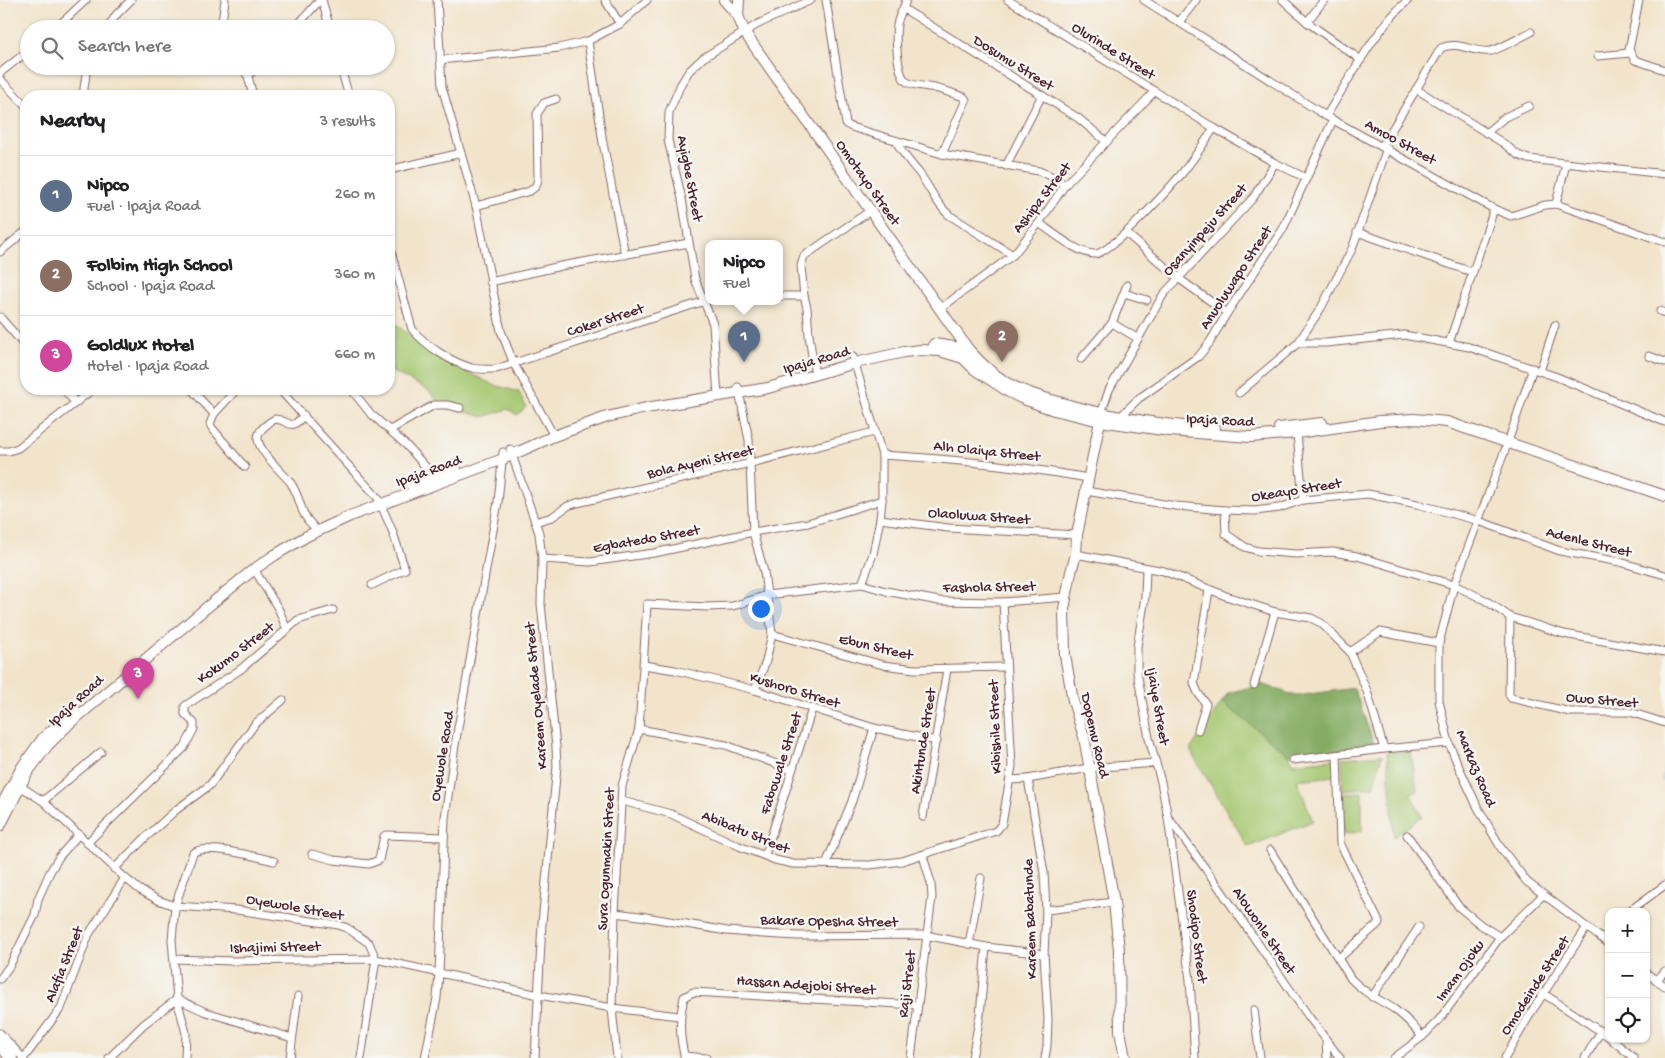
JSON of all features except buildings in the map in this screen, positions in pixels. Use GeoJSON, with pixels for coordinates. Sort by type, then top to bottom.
{"type":"FeatureCollection","features":[{"type":"Feature","properties":{"kind":"highway"},"geometry":{"type":"LineString","coordinates":[[0,1043],[11,1058]]}},
{"type":"Feature","properties":{"kind":"main road"},"geometry":{"type":"LineString","coordinates":[[724,0],[738,16]]}},
{"type":"Feature","properties":{"kind":"main road"},"geometry":{"type":"LineString","coordinates":[[738,16],[739,0]]}},
{"type":"Feature","properties":{"kind":"main road","name":"Omotayo Street"},"geometry":{"type":"LineString","coordinates":[[738,16],[746,33],[870,211],[941,308],[966,353]]}},
{"type":"Feature","properties":{"kind":"main road","name":"Ipaja Road"},"geometry":{"type":"LineString","coordinates":[[0,808],[22,767],[43,738],[53,728],[250,565],[313,526],[507,454],[553,433],[619,408],[779,385],[854,360],[903,346],[921,344],[966,353],[1013,386],[1101,417],[1200,435],[1250,437],[1297,433],[1414,416]]}},
{"type":"Feature","properties":{"kind":"main road","name":"Ipaja Road"},"geometry":{"type":"LineString","coordinates":[[739,390],[814,368],[854,360]]}},
{"type":"Feature","properties":{"kind":"main road","name":"Ipaja Road"},"geometry":{"type":"LineString","coordinates":[[1118,420],[1250,431],[1379,415],[1449,417],[1665,490]]}},
{"type":"Feature","properties":{"kind":"main road","name":"Dopemu Road"},"geometry":{"type":"LineString","coordinates":[[1101,417],[1077,535],[1076,554],[1066,596],[1065,655],[1073,701],[1084,737],[1114,902],[1119,966],[1120,1031],[1125,1058]]}},
{"type":"Feature","properties":{"kind":"main road","name":"Ipaja Road"},"geometry":{"type":"LineString","coordinates":[[1510,438],[1665,496]]}},
{"type":"Feature","properties":{"kind":"main road","name":"Ipaja Road"},"geometry":{"type":"LineString","coordinates":[[0,826],[20,786],[35,762],[68,724],[173,634],[283,546],[434,476],[507,454]]}},
{"type":"Feature","properties":{"kind":"street"},"geometry":{"type":"LineString","coordinates":[[65,20],[86,0]]}},
{"type":"Feature","properties":{"kind":"street"},"geometry":{"type":"LineString","coordinates":[[113,20],[131,0]]}},
{"type":"Feature","properties":{"kind":"street"},"geometry":{"type":"LineString","coordinates":[[222,20],[225,0]]}},
{"type":"Feature","properties":{"kind":"street"},"geometry":{"type":"LineString","coordinates":[[302,20],[321,0],[327,20]]}},
{"type":"Feature","properties":{"kind":"street"},"geometry":{"type":"LineString","coordinates":[[436,0],[442,87],[476,206],[500,331],[514,364],[553,433]]}},
{"type":"Feature","properties":{"kind":"street"},"geometry":{"type":"LineString","coordinates":[[605,0],[620,24]]}},
{"type":"Feature","properties":{"kind":"street"},"geometry":{"type":"LineString","coordinates":[[440,60],[559,48],[588,41],[620,24],[647,0]]}},
{"type":"Feature","properties":{"kind":"street","name":"Ayigbe Street"},"geometry":{"type":"LineString","coordinates":[[705,296],[695,279],[682,199],[668,140],[669,112],[689,71],[703,58],[758,24],[811,0]]}},
{"type":"Feature","properties":{"kind":"street"},"geometry":{"type":"LineString","coordinates":[[826,0],[846,124],[942,154],[1039,171],[1065,185]]}},
{"type":"Feature","properties":{"kind":"street"},"geometry":{"type":"LineString","coordinates":[[906,0],[897,24],[896,35],[900,73],[908,82],[936,88],[964,97],[966,100],[942,154]]}},
{"type":"Feature","properties":{"kind":"street","name":"Olurinde Street"},"geometry":{"type":"LineString","coordinates":[[1008,0],[1214,128],[1275,163],[1306,178]]}},
{"type":"Feature","properties":{"kind":"street","name":"Amoo Street"},"geometry":{"type":"LineString","coordinates":[[1144,0],[1326,116],[1494,209],[1511,216],[1544,205],[1556,204]]}},
{"type":"Feature","properties":{"kind":"street"},"geometry":{"type":"LineString","coordinates":[[1179,22],[1196,0]]}},
{"type":"Feature","properties":{"kind":"street"},"geometry":{"type":"LineString","coordinates":[[1283,0],[1307,22],[1361,60]]}},
{"type":"Feature","properties":{"kind":"street"},"geometry":{"type":"LineString","coordinates":[[1307,22],[1324,0]]}},
{"type":"Feature","properties":{"kind":"street"},"geometry":{"type":"LineString","coordinates":[[1326,116],[1361,60],[1392,16],[1408,0]]}},
{"type":"Feature","properties":{"kind":"street"},"geometry":{"type":"LineString","coordinates":[[1639,0],[1629,42],[1630,53],[1634,60],[1665,70]]}},
{"type":"Feature","properties":{"kind":"street","name":"Dosumu Street"},"geometry":{"type":"LineString","coordinates":[[904,9],[1078,118],[1108,142]]}},
{"type":"Feature","properties":{"kind":"street"},"geometry":{"type":"LineString","coordinates":[[1238,394],[1298,343],[1321,308],[1352,249],[1372,195],[1385,147],[1416,89],[1441,48],[1457,45],[1481,51],[1491,51],[1531,32]]}},
{"type":"Feature","properties":{"kind":"street"},"geometry":{"type":"LineString","coordinates":[[588,41],[603,143],[624,255]]}},
{"type":"Feature","properties":{"kind":"street"},"geometry":{"type":"LineString","coordinates":[[1598,56],[1630,53]]}},
{"type":"Feature","properties":{"kind":"street"},"geometry":{"type":"LineString","coordinates":[[0,73],[20,57]]}},
{"type":"Feature","properties":{"kind":"street"},"geometry":{"type":"LineString","coordinates":[[84,90],[86,75]]}},
{"type":"Feature","properties":{"kind":"street"},"geometry":{"type":"LineString","coordinates":[[342,75],[346,90]]}},
{"type":"Feature","properties":{"kind":"street"},"geometry":{"type":"LineString","coordinates":[[248,76],[251,90]]}},
{"type":"Feature","properties":{"kind":"street"},"geometry":{"type":"LineString","coordinates":[[0,79],[20,100]]}},
{"type":"Feature","properties":{"kind":"street"},"geometry":{"type":"LineString","coordinates":[[1416,89],[1503,143],[1518,155],[1528,159],[1665,174]]}},
{"type":"Feature","properties":{"kind":"street","name":"Ashipa Street"},"geometry":{"type":"LineString","coordinates":[[941,308],[1013,254],[1039,223],[1065,185],[1154,92]]}},
{"type":"Feature","properties":{"kind":"street"},"geometry":{"type":"LineString","coordinates":[[1006,166],[1042,95]]}},
{"type":"Feature","properties":{"kind":"street"},"geometry":{"type":"LineString","coordinates":[[476,206],[530,191],[536,186],[538,179],[537,114],[544,103],[556,99]]}},
{"type":"Feature","properties":{"kind":"street"},"geometry":{"type":"LineString","coordinates":[[1486,133],[1505,117],[1529,106]]}},
{"type":"Feature","properties":{"kind":"street","name":"Anuoluwapo Street"},"geometry":{"type":"LineString","coordinates":[[1118,420],[1138,399],[1199,356],[1210,342],[1283,229],[1333,120]]}},
{"type":"Feature","properties":{"kind":"street"},"geometry":{"type":"LineString","coordinates":[[1039,223],[1087,254],[1099,254],[1126,233],[1179,177],[1214,128]]}},
{"type":"Feature","properties":{"kind":"street"},"geometry":{"type":"LineString","coordinates":[[896,141],[903,155],[949,215],[1013,254]]}},
{"type":"Feature","properties":{"kind":"street"},"geometry":{"type":"LineString","coordinates":[[395,169],[461,153]]}},
{"type":"Feature","properties":{"kind":"street","name":"Osanyinpeju Street"},"geometry":{"type":"LineString","coordinates":[[1101,417],[1109,390],[1163,294],[1252,198],[1275,163]]}},
{"type":"Feature","properties":{"kind":"street"},"geometry":{"type":"LineString","coordinates":[[1566,164],[1556,204],[1665,242]]}},
{"type":"Feature","properties":{"kind":"street"},"geometry":{"type":"LineString","coordinates":[[1449,343],[1494,209]]}},
{"type":"Feature","properties":{"kind":"street"},"geometry":{"type":"LineString","coordinates":[[814,368],[801,266],[804,256],[870,211]]}},
{"type":"Feature","properties":{"kind":"street"},"geometry":{"type":"LineString","coordinates":[[1357,232],[1472,272]]}},
{"type":"Feature","properties":{"kind":"street"},"geometry":{"type":"LineString","coordinates":[[1126,233],[1178,278],[1227,313]]}},
{"type":"Feature","properties":{"kind":"street"},"geometry":{"type":"LineString","coordinates":[[0,252],[20,236]]}},
{"type":"Feature","properties":{"kind":"street"},"geometry":{"type":"LineString","coordinates":[[490,282],[561,266],[689,244]]}},
{"type":"Feature","properties":{"kind":"street","name":"Coker Street"},"geometry":{"type":"LineString","coordinates":[[395,266],[412,329],[420,339],[454,360],[472,368],[496,369],[514,364],[705,301]]}},
{"type":"Feature","properties":{"kind":"street"},"geometry":{"type":"LineString","coordinates":[[1081,359],[1112,323],[1127,285]]}},
{"type":"Feature","properties":{"kind":"street"},"geometry":{"type":"LineString","coordinates":[[1124,293],[1146,300]]}},
{"type":"Feature","properties":{"kind":"street"},"geometry":{"type":"LineString","coordinates":[[783,296],[804,296]]}},
{"type":"Feature","properties":{"kind":"street","name":"Ayigbe Street"},"geometry":{"type":"LineString","coordinates":[[708,305],[713,324],[718,393]]}},
{"type":"Feature","properties":{"kind":"street"},"geometry":{"type":"LineString","coordinates":[[0,317],[20,340]]}},
{"type":"Feature","properties":{"kind":"street"},"geometry":{"type":"LineString","coordinates":[[1112,323],[1137,338]]}},
{"type":"Feature","properties":{"kind":"street","name":"Markaz Road"},"geometry":{"type":"LineString","coordinates":[[1555,325],[1454,585],[1439,643],[1439,701],[1449,743],[1477,806],[1500,848],[1528,882],[1605,941]]}},
{"type":"Feature","properties":{"kind":"street"},"geometry":{"type":"LineString","coordinates":[[1298,343],[1326,343],[1404,335],[1469,346],[1536,370],[1665,422]]}},
{"type":"Feature","properties":{"kind":"street"},"geometry":{"type":"LineString","coordinates":[[1649,356],[1665,362]]}},
{"type":"Feature","properties":{"kind":"street"},"geometry":{"type":"LineString","coordinates":[[854,360],[882,455],[880,519],[873,554],[862,584]]}},
{"type":"Feature","properties":{"kind":"street"},"geometry":{"type":"LineString","coordinates":[[739,390],[749,440],[753,532],[764,572],[772,634],[766,661],[755,690]]}},
{"type":"Feature","properties":{"kind":"street"},"geometry":{"type":"LineString","coordinates":[[69,395],[76,403]]}},
{"type":"Feature","properties":{"kind":"street"},"geometry":{"type":"LineString","coordinates":[[0,451],[18,448],[86,395]]}},
{"type":"Feature","properties":{"kind":"street"},"geometry":{"type":"LineString","coordinates":[[197,395],[214,414]]}},
{"type":"Feature","properties":{"kind":"street"},"geometry":{"type":"LineString","coordinates":[[231,395],[214,414],[210,424],[245,467]]}},
{"type":"Feature","properties":{"kind":"street"},"geometry":{"type":"LineString","coordinates":[[285,395],[379,501],[405,569],[372,585]]}},
{"type":"Feature","properties":{"kind":"street"},"geometry":{"type":"LineString","coordinates":[[356,395],[370,413],[406,445],[434,476]]}},
{"type":"Feature","properties":{"kind":"street"},"geometry":{"type":"LineString","coordinates":[[390,430],[434,405],[460,408]]}},
{"type":"Feature","properties":{"kind":"street"},"geometry":{"type":"LineString","coordinates":[[304,415],[293,425],[274,419],[259,432],[258,437],[259,444],[265,453],[293,486],[299,498],[302,513],[313,526]]}},
{"type":"Feature","properties":{"kind":"street","name":"Bola Ayeni Street"},"geometry":{"type":"LineString","coordinates":[[535,522],[552,518],[568,506],[577,503],[751,463],[874,432]]}},
{"type":"Feature","properties":{"kind":"street"},"geometry":{"type":"LineString","coordinates":[[1297,433],[1303,500]]}},
{"type":"Feature","properties":{"kind":"street","name":"Kareem Oyelade Street"},"geometry":{"type":"LineString","coordinates":[[507,454],[542,544],[541,604],[547,676],[555,728],[557,766],[542,923],[536,1058]]}},
{"type":"Feature","properties":{"kind":"street","name":"Oyewole Road"},"geometry":{"type":"LineString","coordinates":[[425,1058],[437,998],[444,836],[455,745],[507,454]]}},
{"type":"Feature","properties":{"kind":"street","name":"Alh Olaiya Street"},"geometry":{"type":"LineString","coordinates":[[882,455],[936,458],[1029,468],[1088,478]]}},
{"type":"Feature","properties":{"kind":"street","name":"Okeayo Street"},"geometry":{"type":"LineString","coordinates":[[1086,491],[1176,506],[1255,511],[1279,508],[1303,500],[1368,494],[1417,504],[1479,521]]}},
{"type":"Feature","properties":{"kind":"street","name":"Egbatedo Street"},"geometry":{"type":"LineString","coordinates":[[542,559],[590,562],[654,553],[753,532],[808,523],[882,500]]}},
{"type":"Feature","properties":{"kind":"street"},"geometry":{"type":"LineString","coordinates":[[1225,510],[1226,534],[1245,547],[1274,553],[1333,552],[1357,556],[1454,585],[1485,600],[1510,617],[1564,634],[1665,652]]}},
{"type":"Feature","properties":{"kind":"street","name":"Olaoluwa Street"},"geometry":{"type":"LineString","coordinates":[[880,519],[948,528],[1077,535]]}},
{"type":"Feature","properties":{"kind":"street","name":"Adenle Street"},"geometry":{"type":"LineString","coordinates":[[1479,521],[1560,552],[1620,562],[1665,575]]}},
{"type":"Feature","properties":{"kind":"street"},"geometry":{"type":"LineString","coordinates":[[1076,554],[1164,571],[1199,584],[1209,590],[1275,612],[1311,618],[1321,623],[1350,652],[1367,691],[1384,749]]}},
{"type":"Feature","properties":{"kind":"street","name":"Ijaiye Street"},"geometry":{"type":"LineString","coordinates":[[1146,568],[1145,597],[1137,647],[1136,672],[1168,818]]}},
{"type":"Feature","properties":{"kind":"street"},"geometry":{"type":"LineString","coordinates":[[254,569],[279,610],[287,630]]}},
{"type":"Feature","properties":{"kind":"street","name":"Fashola Street"},"geometry":{"type":"LineString","coordinates":[[647,604],[707,607],[733,606],[767,595],[862,584],[886,591],[939,601],[1002,602],[1066,596]]}},
{"type":"Feature","properties":{"kind":"street"},"geometry":{"type":"LineString","coordinates":[[1198,730],[1206,704],[1194,683],[1209,590]]}},
{"type":"Feature","properties":{"kind":"street","name":"Kibishile Street"},"geometry":{"type":"LineString","coordinates":[[923,856],[996,831],[1002,824],[1012,766],[1002,602]]}},
{"type":"Feature","properties":{"kind":"street","name":"Sura Ogunmakin Street"},"geometry":{"type":"LineString","coordinates":[[617,1058],[612,1008],[622,786],[639,729],[647,604]]}},
{"type":"Feature","properties":{"kind":"street","name":"Kokumo Street"},"geometry":{"type":"LineString","coordinates":[[87,843],[184,748],[194,729],[194,723],[185,714],[186,706],[240,669],[298,620],[333,610]]}},
{"type":"Feature","properties":{"kind":"street"},"geometry":{"type":"LineString","coordinates":[[1254,685],[1275,612]]}},
{"type":"Feature","properties":{"kind":"street","name":"Owo Street"},"geometry":{"type":"LineString","coordinates":[[1510,617],[1509,694],[1511,698],[1570,712],[1630,712],[1665,723]]}},
{"type":"Feature","properties":{"kind":"street"},"geometry":{"type":"LineString","coordinates":[[1350,652],[1380,632],[1439,643]]}},
{"type":"Feature","properties":{"kind":"street","name":"Ebun Street"},"geometry":{"type":"LineString","coordinates":[[772,634],[883,664],[915,669],[947,670],[1005,666]]}},
{"type":"Feature","properties":{"kind":"street","name":"Kushoro Street"},"geometry":{"type":"LineString","coordinates":[[644,665],[675,670],[755,690],[874,728],[937,742]]}},
{"type":"Feature","properties":{"kind":"street","name":"Akintunde Street"},"geometry":{"type":"LineString","coordinates":[[923,817],[937,742],[947,670]]}},
{"type":"Feature","properties":{"kind":"street"},"geometry":{"type":"LineString","coordinates":[[114,869],[176,810],[210,785],[255,724],[283,700]]}},
{"type":"Feature","properties":{"kind":"street","name":"Fabowale Street"},"geometry":{"type":"LineString","coordinates":[[765,855],[812,708]]}},
{"type":"Feature","properties":{"kind":"street"},"geometry":{"type":"LineString","coordinates":[[826,864],[852,801],[874,728]]}},
{"type":"Feature","properties":{"kind":"street"},"geometry":{"type":"LineString","coordinates":[[639,729],[726,745],[792,770]]}},
{"type":"Feature","properties":{"kind":"street"},"geometry":{"type":"LineString","coordinates":[[1293,760],[1449,743]]}},
{"type":"Feature","properties":{"kind":"street"},"geometry":{"type":"LineString","coordinates":[[43,801],[101,752]]}},
{"type":"Feature","properties":{"kind":"street"},"geometry":{"type":"LineString","coordinates":[[1337,755],[1340,843],[1379,922],[1339,958]]}},
{"type":"Feature","properties":{"kind":"street"},"geometry":{"type":"LineString","coordinates":[[1010,780],[1028,779],[1089,768],[1156,763]]}},
{"type":"Feature","properties":{"kind":"street","name":"Kareem Babatunde"},"geometry":{"type":"LineString","coordinates":[[1028,779],[1044,873],[1046,910],[1044,954],[1048,1019],[1045,1058]]}},
{"type":"Feature","properties":{"kind":"street","name":"Oyewole Street"},"geometry":{"type":"LineString","coordinates":[[20,786],[43,801],[114,869],[149,896],[175,906],[251,912],[339,925],[347,928],[369,943],[376,959]]}},
{"type":"Feature","properties":{"kind":"street","name":"Abibatu Street"},"geometry":{"type":"LineString","coordinates":[[622,800],[671,814],[739,846],[775,860],[793,864],[884,864],[923,856]]}},
{"type":"Feature","properties":{"kind":"street","name":"Alowonle Street"},"geometry":{"type":"LineString","coordinates":[[1168,818],[1340,1058]]}},
{"type":"Feature","properties":{"kind":"street","name":"Shodipo Street"},"geometry":{"type":"LineString","coordinates":[[1168,818],[1190,980],[1195,1058]]}},
{"type":"Feature","properties":{"kind":"street"},"geometry":{"type":"LineString","coordinates":[[0,980],[10,965],[35,915],[40,892],[50,872],[59,857],[79,834]]}},
{"type":"Feature","properties":{"kind":"street"},"geometry":{"type":"LineString","coordinates":[[312,854],[334,860],[369,864],[379,860],[384,836],[386,835],[444,836]]}},
{"type":"Feature","properties":{"kind":"street"},"geometry":{"type":"LineString","coordinates":[[1407,835],[1459,907],[1481,925],[1500,937]]}},
{"type":"Feature","properties":{"kind":"street"},"geometry":{"type":"LineString","coordinates":[[186,1058],[186,1033],[177,999],[172,940],[175,906],[193,853],[200,849],[241,853],[274,861]]}},
{"type":"Feature","properties":{"kind":"street"},"geometry":{"type":"LineString","coordinates":[[1270,850],[1352,979],[1363,991],[1394,1009],[1408,1020],[1422,1037]]}},
{"type":"Feature","properties":{"kind":"street","name":"Raji Street"},"geometry":{"type":"LineString","coordinates":[[911,1058],[932,897],[931,883],[923,856]]}},
{"type":"Feature","properties":{"kind":"street","name":"Alafia Street"},"geometry":{"type":"LineString","coordinates":[[24,1058],[61,1008],[89,934],[125,878]]}},
{"type":"Feature","properties":{"kind":"street"},"geometry":{"type":"LineString","coordinates":[[969,944],[981,878]]}},
{"type":"Feature","properties":{"kind":"street"},"geometry":{"type":"LineString","coordinates":[[1633,908],[1665,885]]}},
{"type":"Feature","properties":{"kind":"street","name":"Imam Ojoku"},"geometry":{"type":"LineString","coordinates":[[1394,1058],[1422,1037],[1439,1020],[1500,937],[1543,894]]}},
{"type":"Feature","properties":{"kind":"street"},"geometry":{"type":"LineString","coordinates":[[1046,910],[1114,902]]}},
{"type":"Feature","properties":{"kind":"street","name":"Bakare Opesha Street"},"geometry":{"type":"LineString","coordinates":[[615,914],[640,916],[728,931],[763,934],[798,936],[926,935],[986,947],[1044,954]]}},
{"type":"Feature","properties":{"kind":"street"},"geometry":{"type":"LineString","coordinates":[[1372,997],[1419,927]]}},
{"type":"Feature","properties":{"kind":"street","name":"Omodeinde Street"},"geometry":{"type":"LineString","coordinates":[[1505,1058],[1532,1011],[1587,927]]}},
{"type":"Feature","properties":{"kind":"street"},"geometry":{"type":"LineString","coordinates":[[972,1058],[980,1014],[986,947]]}},
{"type":"Feature","properties":{"kind":"street","name":"Ishajimi Street"},"geometry":{"type":"LineString","coordinates":[[174,959],[233,961],[376,959]]}},
{"type":"Feature","properties":{"kind":"street"},"geometry":{"type":"LineString","coordinates":[[361,1058],[376,959],[539,995],[612,1008],[679,1016],[681,1047],[684,1057],[706,1058]]}},
{"type":"Feature","properties":{"kind":"street"},"geometry":{"type":"LineString","coordinates":[[1656,980],[1665,971]]}},
{"type":"Feature","properties":{"kind":"street"},"geometry":{"type":"LineString","coordinates":[[1650,976],[1665,986]]}},
{"type":"Feature","properties":{"kind":"street","name":"Hassan Adejobi Street"},"geometry":{"type":"LineString","coordinates":[[679,1016],[684,997],[693,992],[917,1005]]}},
{"type":"Feature","properties":{"kind":"street"},"geometry":{"type":"LineString","coordinates":[[1544,994],[1605,1034]]}},
{"type":"Feature","properties":{"kind":"street"},"geometry":{"type":"LineString","coordinates":[[290,1058],[298,996]]}},
{"type":"Feature","properties":{"kind":"street"},"geometry":{"type":"LineString","coordinates":[[177,999],[206,1012],[292,1038]]}},
{"type":"Feature","properties":{"kind":"street"},"geometry":{"type":"LineString","coordinates":[[109,1058],[144,1024],[177,999]]}},
{"type":"Feature","properties":{"kind":"street"},"geometry":{"type":"LineString","coordinates":[[1254,1010],[1260,1058]]}},
{"type":"Feature","properties":{"kind":"street"},"geometry":{"type":"LineString","coordinates":[[1585,1058],[1601,1031]]}},
{"type":"Feature","properties":{"kind":"street"},"geometry":{"type":"LineString","coordinates":[[0,1033],[24,1058]]}},
{"type":"Feature","properties":{"kind":"street"},"geometry":{"type":"LineString","coordinates":[[1326,1041],[1327,1058]]}},
{"type":"Feature","properties":{"kind":"street"},"geometry":{"type":"LineString","coordinates":[[1616,1043],[1634,1058]]}},
{"type":"Feature","properties":{"kind":"green space"},"geometry":{"type":"Polygon","coordinates":[[[395,324],[438,358],[494,385],[519,392],[526,407],[517,415],[508,409],[484,417],[441,405],[428,390],[395,373],[395,324]]]}},
{"type":"Feature","properties":{"kind":"green space"},"geometry":{"type":"Polygon","coordinates":[[[1262,684],[1296,696],[1354,688],[1375,747],[1289,755],[1222,702],[1228,693],[1262,684]]]}},
{"type":"Feature","properties":{"kind":"green space"},"geometry":{"type":"Polygon","coordinates":[[[1222,702],[1289,755],[1293,763],[1334,759],[1335,776],[1297,780],[1313,821],[1248,847],[1190,750],[1222,702]]]}},
{"type":"Feature","properties":{"kind":"green space"},"geometry":{"type":"Polygon","coordinates":[[[1387,752],[1411,752],[1417,791],[1410,794],[1422,816],[1394,837],[1387,752]]]}},
{"type":"Feature","properties":{"kind":"green space"},"geometry":{"type":"Polygon","coordinates":[[[1382,755],[1373,787],[1343,790],[1342,758],[1382,755]]]}},
{"type":"Feature","properties":{"kind":"green space"},"geometry":{"type":"Polygon","coordinates":[[[1362,792],[1362,831],[1344,835],[1341,793],[1362,792]]]}},
{"type":"Feature","properties":{"kind":"waterway"},"geometry":{"type":"LineString","coordinates":[[1665,766],[1663,780],[1665,783]]}},
{"type":"Feature","properties":{"kind":"place","name":"Nipco"},"geometry":{"type":"Point","coordinates":[744,362]}},
{"type":"Feature","properties":{"kind":"place","name":"Folbim High School"},"geometry":{"type":"Point","coordinates":[1002,362]}},
{"type":"Feature","properties":{"kind":"place","name":"Goldlux Hotel"},"geometry":{"type":"Point","coordinates":[138,699]}}]}
